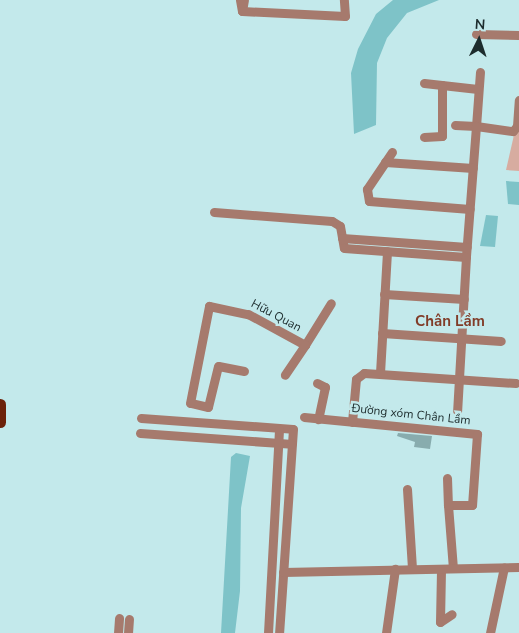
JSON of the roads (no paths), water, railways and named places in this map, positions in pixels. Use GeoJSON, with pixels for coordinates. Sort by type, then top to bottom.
{"type":"FeatureCollection","features":[{"type":"Feature","properties":{"kind":"main road"},"geometry":{"type":"LineString","coordinates":[[1,404],[1,422]]}},
{"type":"Feature","properties":{"kind":"street"},"geometry":{"type":"LineString","coordinates":[[242,0],[242,11],[345,16],[344,0]]}},
{"type":"Feature","properties":{"kind":"street"},"geometry":{"type":"LineString","coordinates":[[476,34],[519,35]]}},
{"type":"Feature","properties":{"kind":"street"},"geometry":{"type":"LineString","coordinates":[[457,411],[466,252],[480,72]]}},
{"type":"Feature","properties":{"kind":"street"},"geometry":{"type":"LineString","coordinates":[[424,83],[478,89]]}},
{"type":"Feature","properties":{"kind":"street"},"geometry":{"type":"LineString","coordinates":[[424,137],[442,136],[442,85]]}},
{"type":"Feature","properties":{"kind":"street"},"geometry":{"type":"LineString","coordinates":[[455,125],[513,131],[517,126],[519,100]]}},
{"type":"Feature","properties":{"kind":"street"},"geometry":{"type":"LineString","coordinates":[[392,152],[367,189],[369,201],[470,209]]}},
{"type":"Feature","properties":{"kind":"street"},"geometry":{"type":"LineString","coordinates":[[385,162],[473,168]]}},
{"type":"Feature","properties":{"kind":"street"},"geometry":{"type":"LineString","coordinates":[[214,212],[332,221],[340,226],[344,248],[387,251],[466,252]]}},
{"type":"Feature","properties":{"kind":"street"},"geometry":{"type":"LineString","coordinates":[[342,238],[466,252]]}},
{"type":"Feature","properties":{"kind":"street"},"geometry":{"type":"LineString","coordinates":[[380,373],[387,251]]}},
{"type":"Feature","properties":{"kind":"street"},"geometry":{"type":"LineString","coordinates":[[384,294],[464,299]]}},
{"type":"Feature","properties":{"kind":"street"},"geometry":{"type":"LineString","coordinates":[[305,346],[331,303]]}},
{"type":"Feature","properties":{"kind":"street","name":"Hữu Quan"},"geometry":{"type":"LineString","coordinates":[[244,371],[218,366],[208,407],[190,403],[209,306],[248,314],[305,346],[285,375]]}},
{"type":"Feature","properties":{"kind":"street"},"geometry":{"type":"LineString","coordinates":[[382,333],[500,341]]}},
{"type":"Feature","properties":{"kind":"street"},"geometry":{"type":"LineString","coordinates":[[352,422],[358,376],[380,373],[516,383]]}},
{"type":"Feature","properties":{"kind":"street"},"geometry":{"type":"LineString","coordinates":[[317,384],[325,387],[318,419]]}},
{"type":"Feature","properties":{"kind":"street","name":"Đường xóm Chân Lầm"},"geometry":{"type":"LineString","coordinates":[[304,417],[477,434],[472,505],[448,505]]}},
{"type":"Feature","properties":{"kind":"street"},"geometry":{"type":"LineString","coordinates":[[141,418],[293,429],[279,633]]}},
{"type":"Feature","properties":{"kind":"street"},"geometry":{"type":"LineString","coordinates":[[268,633],[279,429]]}},
{"type":"Feature","properties":{"kind":"street"},"geometry":{"type":"LineString","coordinates":[[140,433],[292,444]]}},
{"type":"Feature","properties":{"kind":"street"},"geometry":{"type":"LineString","coordinates":[[447,478],[453,568]]}},
{"type":"Feature","properties":{"kind":"street"},"geometry":{"type":"LineString","coordinates":[[408,489],[412,569]]}},
{"type":"Feature","properties":{"kind":"street"},"geometry":{"type":"LineString","coordinates":[[490,633],[504,567]]}},
{"type":"Feature","properties":{"kind":"street"},"geometry":{"type":"LineString","coordinates":[[284,572],[519,567]]}},
{"type":"Feature","properties":{"kind":"street"},"geometry":{"type":"LineString","coordinates":[[386,633],[395,569]]}},
{"type":"Feature","properties":{"kind":"street"},"geometry":{"type":"LineString","coordinates":[[441,570],[440,622],[452,614]]}},
{"type":"Feature","properties":{"kind":"street"},"geometry":{"type":"LineString","coordinates":[[119,618],[118,631],[128,631],[129,619]]}},
{"type":"Feature","properties":{"kind":"water"},"geometry":{"type":"Polygon","coordinates":[[[393,0],[439,0],[407,13],[387,38],[377,63],[376,125],[354,134],[351,73],[358,49],[376,14],[393,0]]]}},
{"type":"Feature","properties":{"kind":"water"},"geometry":{"type":"Polygon","coordinates":[[[506,181],[519,182],[519,205],[508,204],[506,181]]]}},
{"type":"Feature","properties":{"kind":"water"},"geometry":{"type":"Polygon","coordinates":[[[486,215],[498,216],[495,247],[480,246],[486,215]]]}},
{"type":"Feature","properties":{"kind":"water"},"geometry":{"type":"Polygon","coordinates":[[[236,453],[250,456],[241,508],[240,591],[235,633],[221,633],[231,457],[236,453]]]}},
{"type":"Feature","properties":{"kind":"district","name":"Chân Lầm"},"geometry":{"type":"Point","coordinates":[450,322]}}]}
